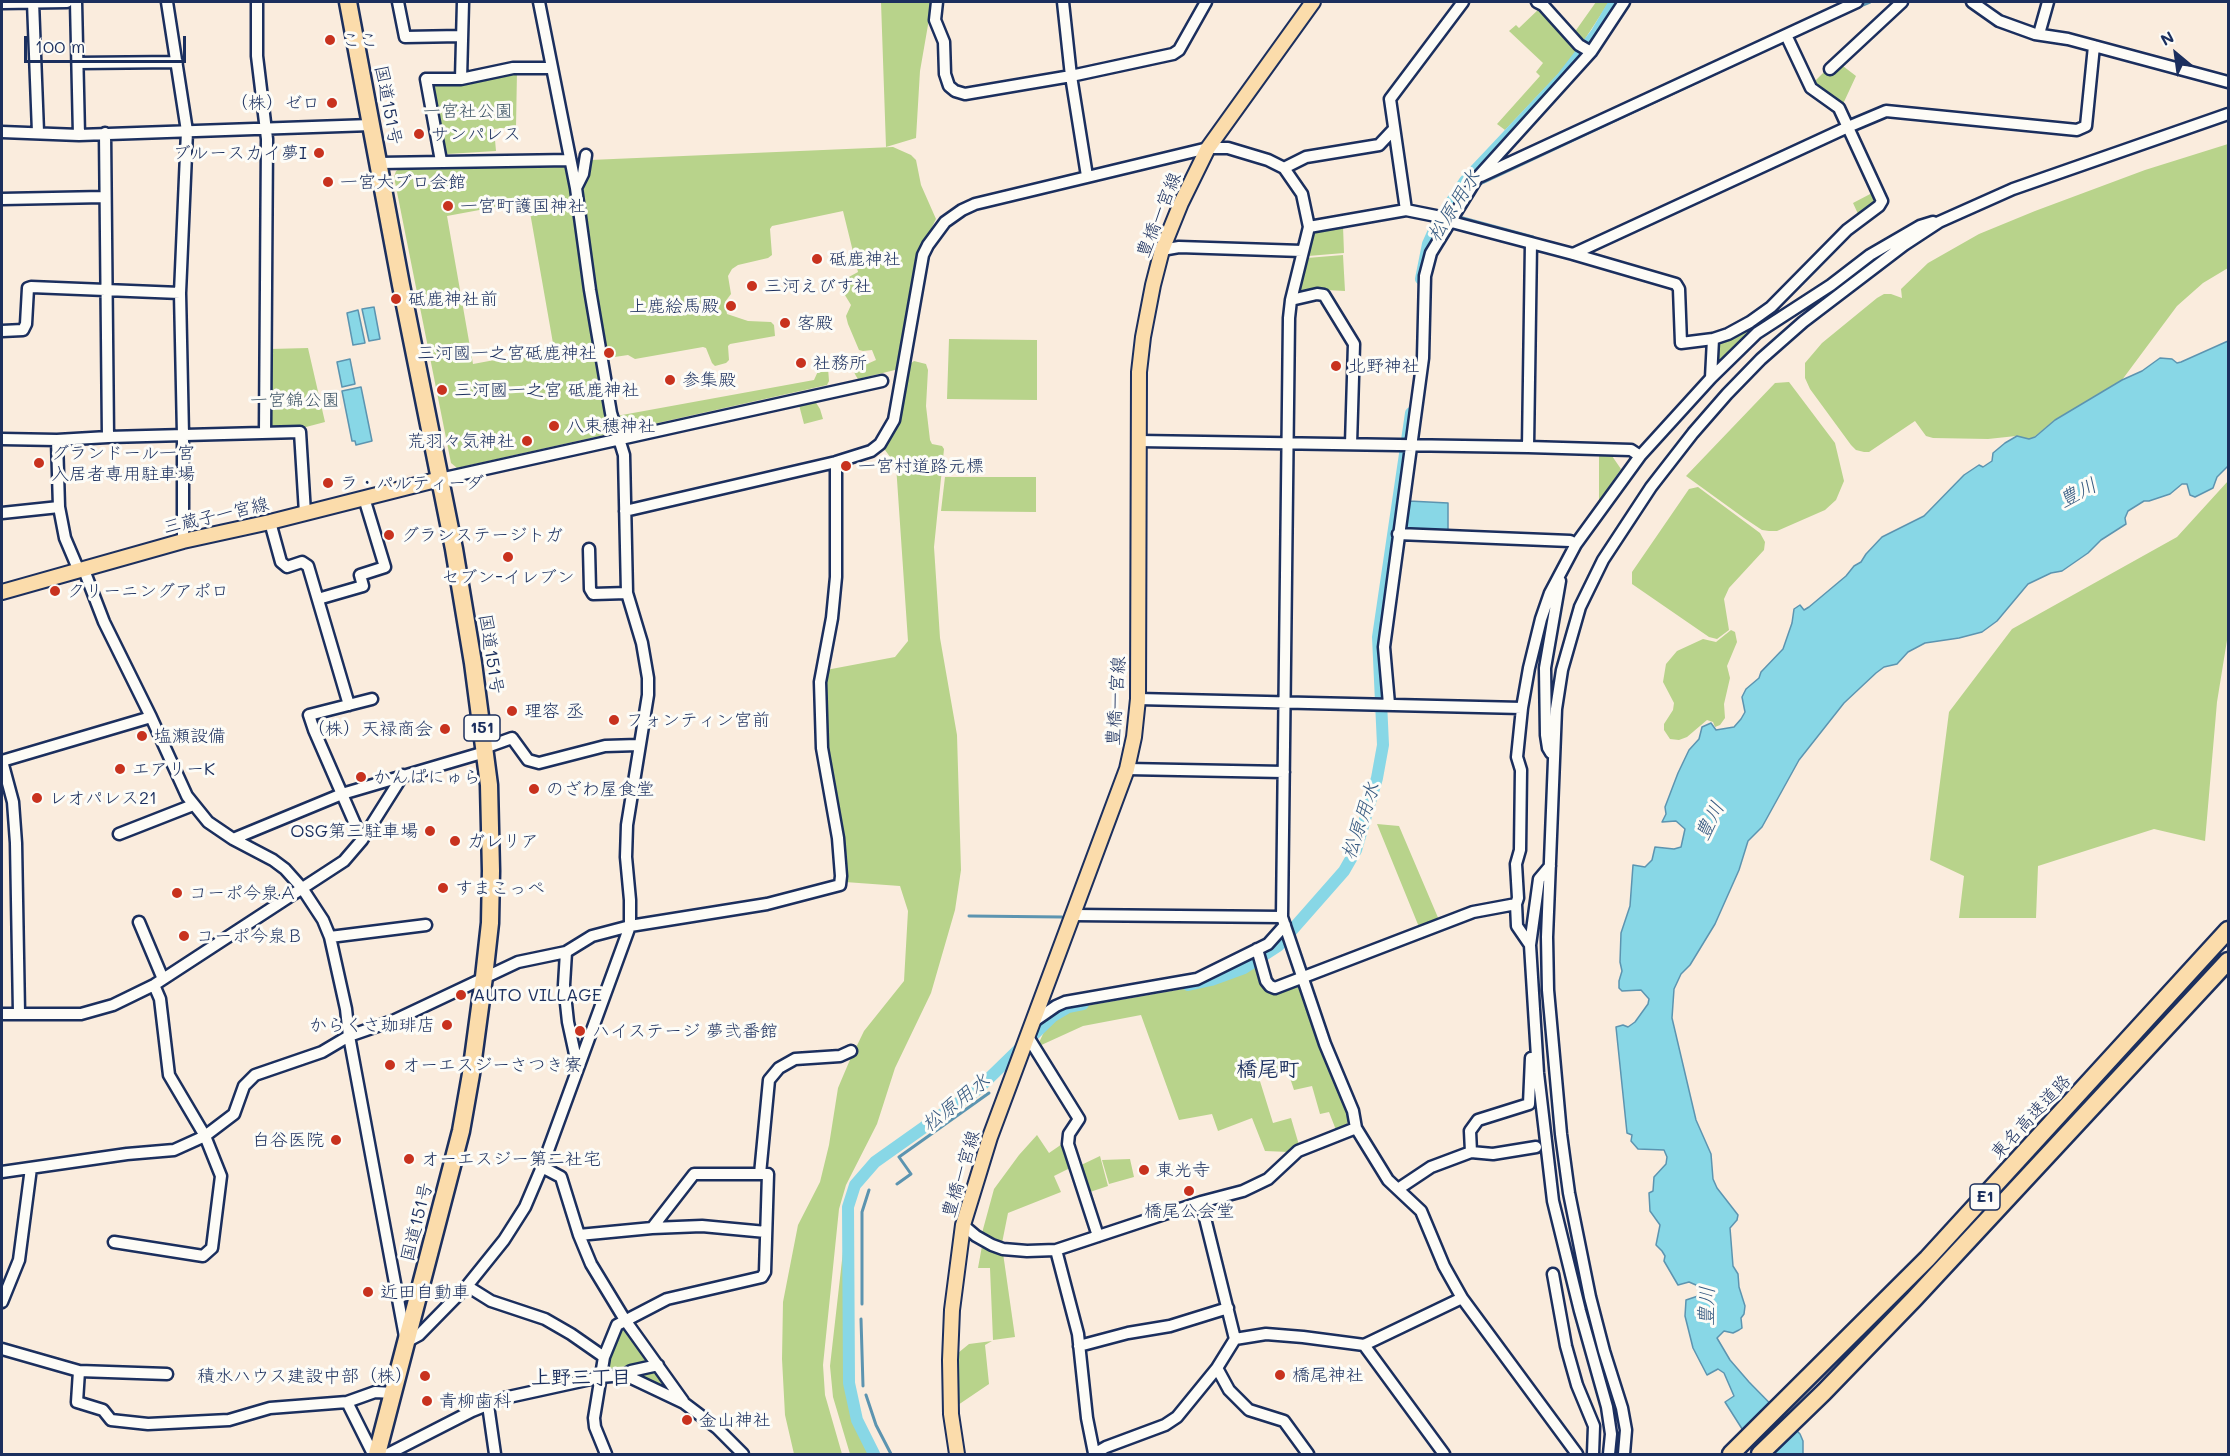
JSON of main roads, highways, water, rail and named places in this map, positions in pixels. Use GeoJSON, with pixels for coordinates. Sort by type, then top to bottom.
{"type":"FeatureCollection","features":[{"type":"Feature","properties":{"kind":"highway","name":"国道151号"},"geometry":{"type":"LineString","coordinates":[[348,2],[473,663],[489,785],[491,871],[484,977],[461,1131],[377,1455]]}},
{"type":"Feature","properties":{"kind":"highway","name":"東名高速道路"},"geometry":{"type":"LineString","coordinates":[[1731,1455],[1927,1259],[2229,930]]}},
{"type":"Feature","properties":{"kind":"highway","name":"E1"},"geometry":{"type":"LineString","coordinates":[[1760,1455],[1906,1307],[2229,961]]}},
{"type":"Feature","properties":{"kind":"main road","name":"豊橋一宮線"},"geometry":{"type":"LineString","coordinates":[[957,1455],[951,1414],[951,1310],[963,1225],[990,1137],[1127,770],[1134,737],[1137,699],[1139,372],[1143,336],[1162,250],[1181,203],[1208,148],[1306,3]]}},
{"type":"Feature","properties":{"kind":"main road","name":"三蔵子一宮線"},"geometry":{"type":"LineString","coordinates":[[2,592],[183,541],[270,522],[440,479]]}},
{"type":"Feature","properties":{"kind":"water"},"geometry":{"type":"Polygon","coordinates":[[[374,307],[380,339],[369,341],[362,309],[374,307]]]}},
{"type":"Feature","properties":{"kind":"water"},"geometry":{"type":"Polygon","coordinates":[[[358,310],[365,343],[353,345],[347,313],[358,310]]]}},
{"type":"Feature","properties":{"kind":"water","name":"豊川"},"geometry":{"type":"Polygon","coordinates":[[[2228,341],[2228,466],[2217,477],[2213,488],[2195,497],[2190,495],[2187,484],[2182,484],[2170,494],[2144,501],[2128,511],[2125,518],[2126,524],[2101,540],[2088,553],[2062,571],[2051,573],[2028,584],[1997,621],[1982,632],[1925,643],[1908,652],[1897,664],[1884,667],[1876,673],[1844,703],[1799,760],[1762,827],[1748,841],[1739,870],[1715,924],[1690,965],[1681,974],[1674,989],[1672,1018],[1696,1120],[1711,1154],[1713,1179],[1717,1188],[1738,1215],[1730,1228],[1733,1266],[1738,1274],[1739,1287],[1745,1306],[1741,1318],[1742,1328],[1733,1333],[1724,1331],[1717,1338],[1730,1360],[1800,1434],[1803,1441],[1803,1454],[1758,1454],[1725,1402],[1734,1396],[1724,1373],[1718,1369],[1707,1375],[1693,1348],[1685,1316],[1686,1300],[1698,1296],[1699,1291],[1696,1285],[1689,1282],[1678,1285],[1664,1261],[1665,1256],[1656,1245],[1660,1225],[1650,1211],[1649,1193],[1653,1191],[1654,1177],[1666,1164],[1667,1157],[1664,1150],[1638,1149],[1631,1141],[1632,1135],[1627,1133],[1616,1027],[1623,1025],[1628,1027],[1635,1022],[1649,999],[1641,990],[1622,991],[1619,988],[1622,971],[1621,933],[1630,906],[1633,865],[1645,867],[1652,860],[1655,847],[1674,849],[1681,847],[1685,829],[1676,821],[1662,822],[1666,814],[1665,807],[1678,773],[1689,750],[1699,739],[1702,727],[1711,723],[1716,730],[1734,727],[1741,719],[1745,712],[1742,697],[1746,689],[1759,678],[1761,672],[1783,649],[1794,609],[1800,605],[1804,610],[1809,607],[1861,562],[1882,537],[1924,516],[1964,475],[1979,465],[1983,467],[1992,461],[1993,453],[2005,443],[2017,436],[2029,439],[2035,437],[2055,420],[2122,380],[2142,371],[2160,358],[2181,362],[2228,341]]]}},
{"type":"Feature","properties":{"kind":"water"},"geometry":{"type":"Polygon","coordinates":[[[350,359],[355,384],[342,387],[337,362],[350,359]]]}},
{"type":"Feature","properties":{"kind":"water"},"geometry":{"type":"Polygon","coordinates":[[[361,387],[372,441],[356,445],[355,441],[352,441],[342,391],[361,387]]]}},
{"type":"Feature","properties":{"kind":"water"},"geometry":{"type":"Polygon","coordinates":[[[1409,501],[1448,503],[1448,531],[1404,529],[1409,501]]]}},
{"type":"Feature","properties":{"kind":"waterway","name":"松原用水"},"geometry":{"type":"LineString","coordinates":[[1421,279],[1428,244],[1437,224],[1465,181],[1563,77],[1596,34],[1615,2]]}},
{"type":"Feature","properties":{"kind":"waterway"},"geometry":{"type":"LineString","coordinates":[[1858,7],[1870,2]]}},
{"type":"Feature","properties":{"kind":"waterway"},"geometry":{"type":"LineString","coordinates":[[1474,193],[1480,184],[1783,42]]}},
{"type":"Feature","properties":{"kind":"waterway"},"geometry":{"type":"LineString","coordinates":[[1460,214],[1459,217],[1533,237]]}},
{"type":"Feature","properties":{"kind":"waterway","name":"松原用水"},"geometry":{"type":"LineString","coordinates":[[1188,985],[1211,980],[1244,968],[1278,946],[1344,871],[1356,850],[1377,778],[1383,745],[1378,637],[1411,413]]}},
{"type":"Feature","properties":{"kind":"waterway"},"geometry":{"type":"LineString","coordinates":[[969,916],[1062,917]]}},
{"type":"Feature","properties":{"kind":"waterway","name":"松原用水"},"geometry":{"type":"LineString","coordinates":[[874,1454],[857,1420],[849,1383],[848,1207],[855,1185],[875,1162],[978,1089],[1053,1016],[1068,1007],[1083,1004]]}},
{"type":"Feature","properties":{"kind":"waterway"},"geometry":{"type":"LineString","coordinates":[[897,1184],[911,1174],[899,1157],[989,1093]]}},
{"type":"Feature","properties":{"kind":"waterway"},"geometry":{"type":"LineString","coordinates":[[862,1304],[862,1212],[869,1190]]}},
{"type":"Feature","properties":{"kind":"waterway"},"geometry":{"type":"LineString","coordinates":[[861,1319],[863,1386]]}},
{"type":"Feature","properties":{"kind":"waterway"},"geometry":{"type":"LineString","coordinates":[[866,1395],[876,1425],[891,1454]]}},
{"type":"Feature","properties":{"kind":"place","name":"ここ"},"geometry":{"type":"Point","coordinates":[330,40]}},
{"type":"Feature","properties":{"kind":"place","name":"（株）ゼロ"},"geometry":{"type":"Point","coordinates":[332,103]}},
{"type":"Feature","properties":{"kind":"place","name":"サンパレス"},"geometry":{"type":"Point","coordinates":[419,134]}},
{"type":"Feature","properties":{"kind":"place","name":"ブルースカイ夢I"},"geometry":{"type":"Point","coordinates":[319,153]}},
{"type":"Feature","properties":{"kind":"place","name":"一宮大ブロ会館"},"geometry":{"type":"Point","coordinates":[328,182]}},
{"type":"Feature","properties":{"kind":"place","name":"一宮町護国神社"},"geometry":{"type":"Point","coordinates":[448,206]}},
{"type":"Feature","properties":{"kind":"place","name":"砥鹿神社"},"geometry":{"type":"Point","coordinates":[817,259]}},
{"type":"Feature","properties":{"kind":"place","name":"三河えびす社"},"geometry":{"type":"Point","coordinates":[752,286]}},
{"type":"Feature","properties":{"kind":"place","name":"砥鹿神社前"},"geometry":{"type":"Point","coordinates":[396,299]}},
{"type":"Feature","properties":{"kind":"place","name":"上鹿絵馬殿"},"geometry":{"type":"Point","coordinates":[731,306]}},
{"type":"Feature","properties":{"kind":"place","name":"客殿"},"geometry":{"type":"Point","coordinates":[785,323]}},
{"type":"Feature","properties":{"kind":"place","name":"三河國一之宮砥鹿神社"},"geometry":{"type":"Point","coordinates":[609,353]}},
{"type":"Feature","properties":{"kind":"place","name":"社務所"},"geometry":{"type":"Point","coordinates":[801,363]}},
{"type":"Feature","properties":{"kind":"place","name":"北野神社"},"geometry":{"type":"Point","coordinates":[1336,366]}},
{"type":"Feature","properties":{"kind":"place","name":"参集殿"},"geometry":{"type":"Point","coordinates":[670,380]}},
{"type":"Feature","properties":{"kind":"place","name":"三河國一之宮 砥鹿神社"},"geometry":{"type":"Point","coordinates":[442,390]}},
{"type":"Feature","properties":{"kind":"place","name":"八束穂神社"},"geometry":{"type":"Point","coordinates":[554,426]}},
{"type":"Feature","properties":{"kind":"place","name":"荒羽々気神社"},"geometry":{"type":"Point","coordinates":[527,441]}},
{"type":"Feature","properties":{"kind":"place","name":"グランドール一宮 入居者専用駐車場"},"geometry":{"type":"Point","coordinates":[39,463]}},
{"type":"Feature","properties":{"kind":"place","name":"一宮村道路元標"},"geometry":{"type":"Point","coordinates":[846,466]}},
{"type":"Feature","properties":{"kind":"place","name":"ラ・パルティーダ"},"geometry":{"type":"Point","coordinates":[328,483]}},
{"type":"Feature","properties":{"kind":"place","name":"グランステージトガ"},"geometry":{"type":"Point","coordinates":[389,535]}},
{"type":"Feature","properties":{"kind":"place","name":"セブン-イレブン"},"geometry":{"type":"Point","coordinates":[508,557]}},
{"type":"Feature","properties":{"kind":"place","name":"クリーニングアポロ"},"geometry":{"type":"Point","coordinates":[55,591]}},
{"type":"Feature","properties":{"kind":"place","name":"理容 丞"},"geometry":{"type":"Point","coordinates":[512,711]}},
{"type":"Feature","properties":{"kind":"place","name":"フォンティン宮前"},"geometry":{"type":"Point","coordinates":[614,720]}},
{"type":"Feature","properties":{"kind":"place","name":"（株）天禄商会"},"geometry":{"type":"Point","coordinates":[445,729]}},
{"type":"Feature","properties":{"kind":"place","name":"塩瀬設備"},"geometry":{"type":"Point","coordinates":[142,736]}},
{"type":"Feature","properties":{"kind":"place","name":"エアリーK"},"geometry":{"type":"Point","coordinates":[120,769]}},
{"type":"Feature","properties":{"kind":"place","name":"かんぱにゅら"},"geometry":{"type":"Point","coordinates":[361,777]}},
{"type":"Feature","properties":{"kind":"place","name":"のざわ屋食堂"},"geometry":{"type":"Point","coordinates":[534,789]}},
{"type":"Feature","properties":{"kind":"place","name":"レオパレス21"},"geometry":{"type":"Point","coordinates":[37,798]}},
{"type":"Feature","properties":{"kind":"place","name":"OSG第三駐車場"},"geometry":{"type":"Point","coordinates":[430,831]}},
{"type":"Feature","properties":{"kind":"place","name":"ガレリア"},"geometry":{"type":"Point","coordinates":[455,841]}},
{"type":"Feature","properties":{"kind":"place","name":"すまこっぺ"},"geometry":{"type":"Point","coordinates":[443,888]}},
{"type":"Feature","properties":{"kind":"place","name":"コーポ今泉Ａ"},"geometry":{"type":"Point","coordinates":[177,893]}},
{"type":"Feature","properties":{"kind":"place","name":"コーポ今泉Ｂ"},"geometry":{"type":"Point","coordinates":[184,936]}},
{"type":"Feature","properties":{"kind":"place","name":"AUTO VILLAGE"},"geometry":{"type":"Point","coordinates":[461,995]}},
{"type":"Feature","properties":{"kind":"place","name":"からくさ珈琲店"},"geometry":{"type":"Point","coordinates":[447,1025]}},
{"type":"Feature","properties":{"kind":"place","name":"ハイステージ 夢弐番館"},"geometry":{"type":"Point","coordinates":[580,1031]}},
{"type":"Feature","properties":{"kind":"place","name":"オーエスジーさつき寮"},"geometry":{"type":"Point","coordinates":[390,1065]}},
{"type":"Feature","properties":{"kind":"place","name":"白谷医院"},"geometry":{"type":"Point","coordinates":[336,1140]}},
{"type":"Feature","properties":{"kind":"place","name":"オーエスジー第二社宅"},"geometry":{"type":"Point","coordinates":[409,1159]}},
{"type":"Feature","properties":{"kind":"place","name":"東光寺"},"geometry":{"type":"Point","coordinates":[1144,1170]}},
{"type":"Feature","properties":{"kind":"place","name":"橋尾公会堂"},"geometry":{"type":"Point","coordinates":[1189,1191]}},
{"type":"Feature","properties":{"kind":"place","name":"近田自動車"},"geometry":{"type":"Point","coordinates":[368,1292]}},
{"type":"Feature","properties":{"kind":"place","name":"橋尾神社"},"geometry":{"type":"Point","coordinates":[1280,1375]}},
{"type":"Feature","properties":{"kind":"place","name":"積水ハウス建設中部（株）"},"geometry":{"type":"Point","coordinates":[425,1376]}},
{"type":"Feature","properties":{"kind":"place","name":"青柳歯科"},"geometry":{"type":"Point","coordinates":[427,1401]}},
{"type":"Feature","properties":{"kind":"place","name":"金山神社"},"geometry":{"type":"Point","coordinates":[687,1420]}},
{"type":"Feature","properties":{"kind":"district","name":"橋尾町"},"geometry":{"type":"Point","coordinates":[1268,1070]}},
{"type":"Feature","properties":{"kind":"district","name":"上野三丁目"},"geometry":{"type":"Point","coordinates":[581,1378]}},
{"type":"Feature","properties":{"kind":"park label","name":"一宮社公園"},"geometry":{"type":"Point","coordinates":[468,111]}},
{"type":"Feature","properties":{"kind":"park label","name":"一宮錦公園"},"geometry":{"type":"Point","coordinates":[295,400]}}]}
